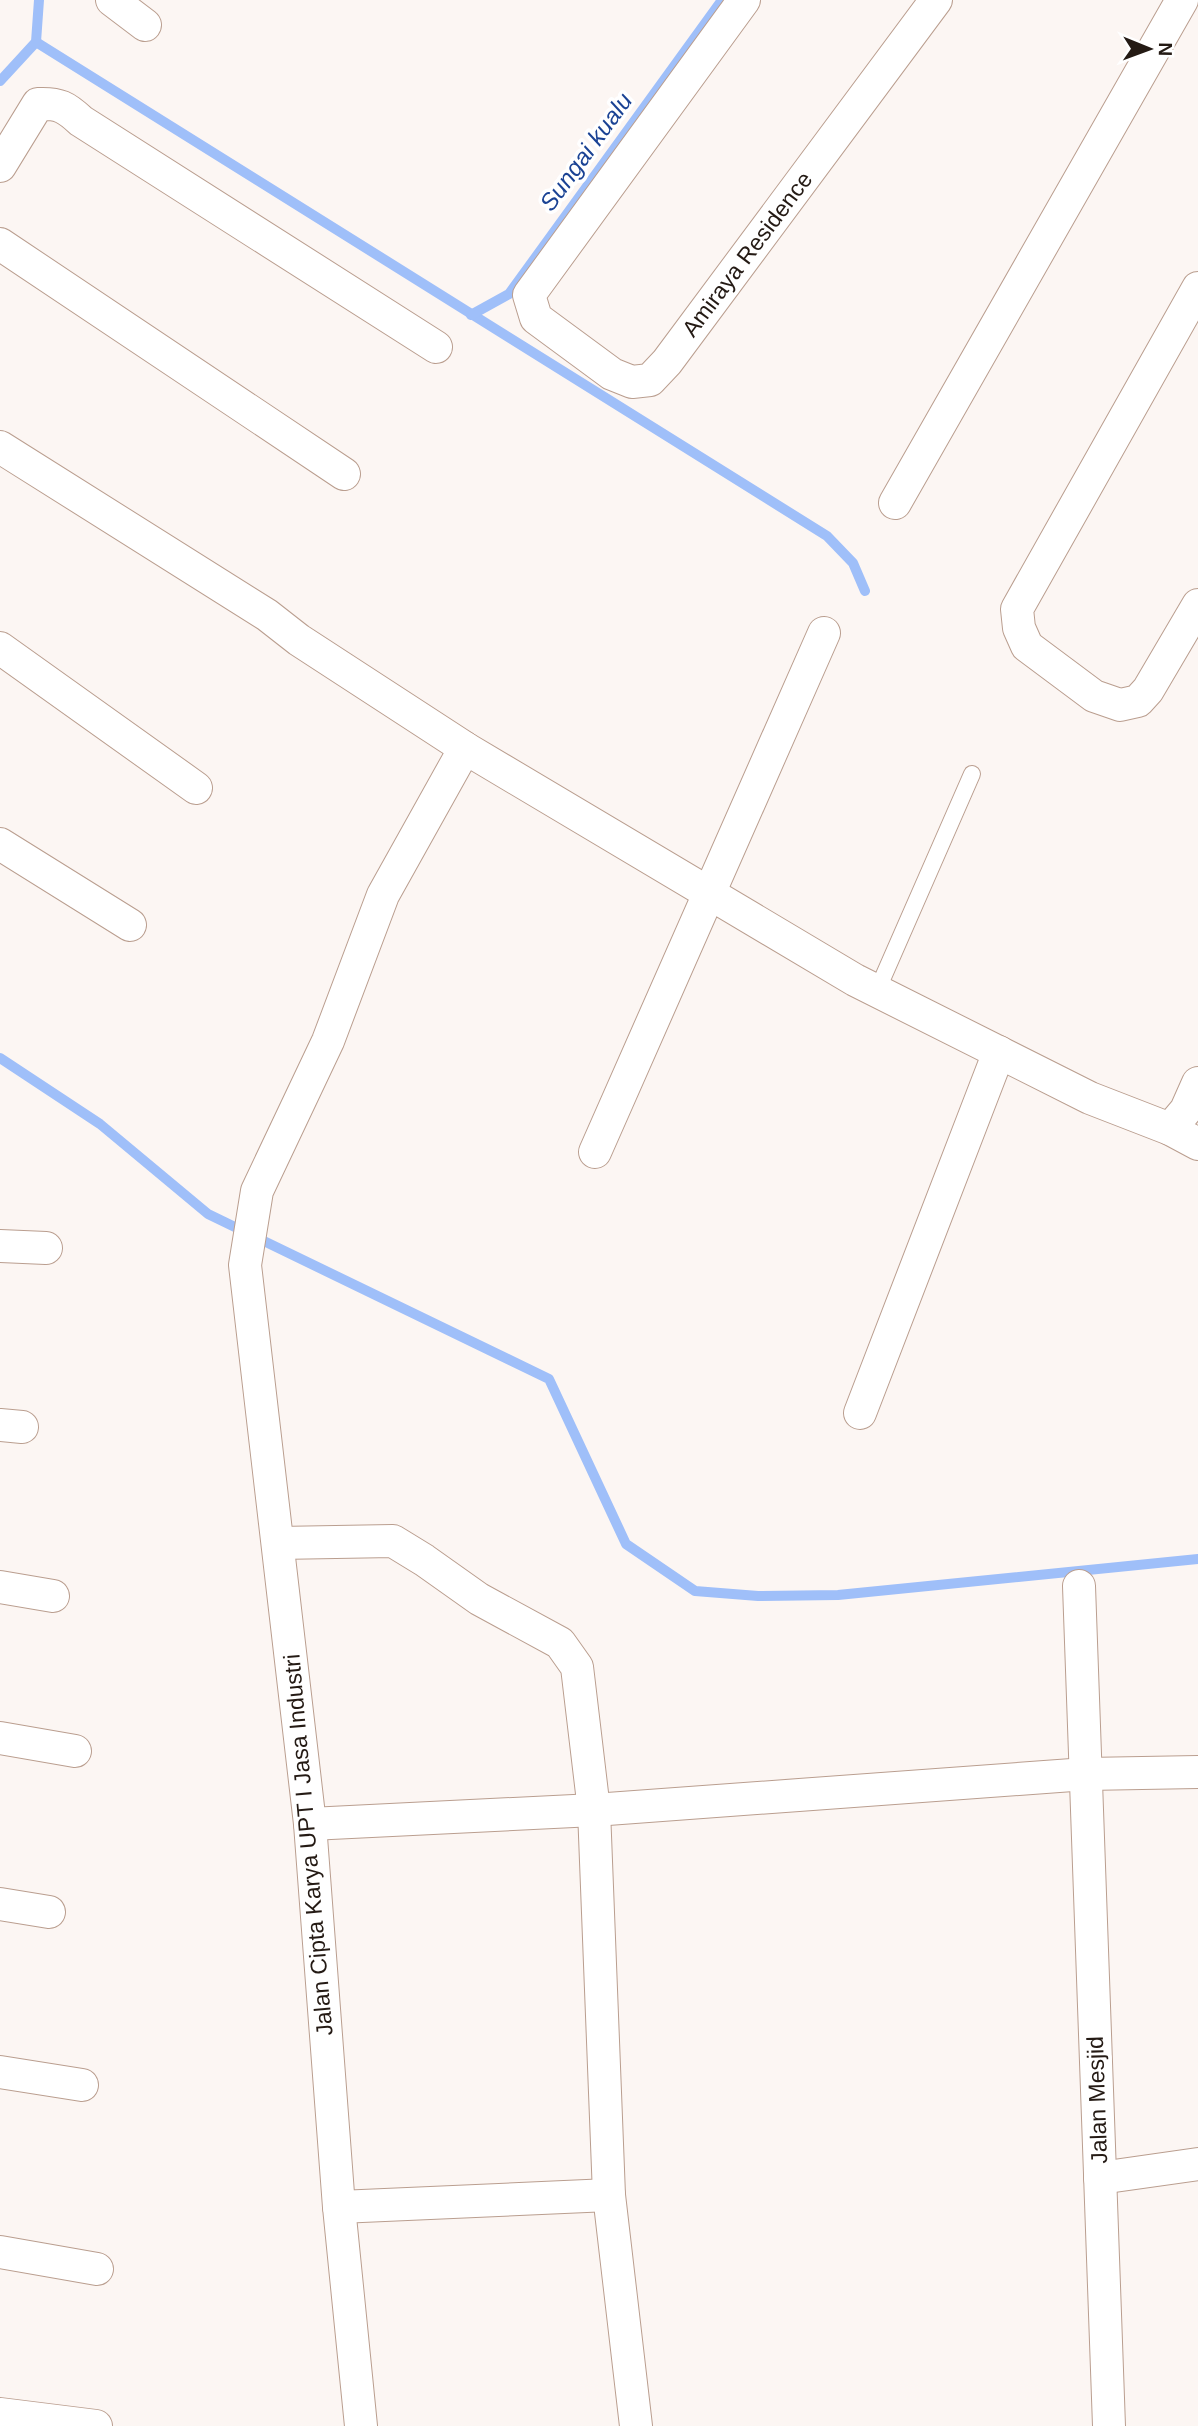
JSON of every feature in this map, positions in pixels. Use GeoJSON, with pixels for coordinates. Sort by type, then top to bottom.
{"type":"FeatureCollection","features":[{"type":"Feature","properties":{"kind":"street"},"geometry":{"type":"LineString","coordinates":[[112,0],[145,25]]}},
{"type":"Feature","properties":{"kind":"street","name":"Amiraya Residence"},"geometry":{"type":"LineString","coordinates":[[744,0],[529,295],[536,318],[612,374],[632,382],[650,380],[667,362],[936,0]]}},
{"type":"Feature","properties":{"kind":"street"},"geometry":{"type":"LineString","coordinates":[[895,503],[1182,0]]}},
{"type":"Feature","properties":{"kind":"street"},"geometry":{"type":"LineString","coordinates":[[0,166],[38,104],[51,103],[67,107],[81,121],[436,347]]}},
{"type":"Feature","properties":{"kind":"street"},"geometry":{"type":"LineString","coordinates":[[0,244],[344,474]]}},
{"type":"Feature","properties":{"kind":"street"},"geometry":{"type":"LineString","coordinates":[[1198,288],[1017,609],[1019,628],[1027,646],[1094,696],[1120,705],[1138,701],[1148,690],[1198,605]]}},
{"type":"Feature","properties":{"kind":"street"},"geometry":{"type":"LineString","coordinates":[[0,447],[267,615],[299,640],[465,748],[710,895],[877,991],[1090,1098],[1170,1129],[1198,1144]]}},
{"type":"Feature","properties":{"kind":"street"},"geometry":{"type":"LineString","coordinates":[[595,1152],[824,633]]}},
{"type":"Feature","properties":{"kind":"street"},"geometry":{"type":"LineString","coordinates":[[0,648],[196,788]]}},
{"type":"Feature","properties":{"kind":"street","name":"Jalan Cipta Karya UPT I Jasa Industri"},"geometry":{"type":"LineString","coordinates":[[361,2426],[339,2207],[310,1824],[245,1265],[257,1191],[328,1041],[383,895],[465,748]]}},
{"type":"Feature","properties":{"kind":"street"},"geometry":{"type":"LineString","coordinates":[[0,844],[130,925]]}},
{"type":"Feature","properties":{"kind":"street"},"geometry":{"type":"LineString","coordinates":[[860,1413],[999,1052]]}},
{"type":"Feature","properties":{"kind":"street"},"geometry":{"type":"LineString","coordinates":[[1170,1129],[1186,1111],[1198,1083]]}},
{"type":"Feature","properties":{"kind":"street"},"geometry":{"type":"LineString","coordinates":[[0,1246],[46,1248]]}},
{"type":"Feature","properties":{"kind":"street"},"geometry":{"type":"LineString","coordinates":[[278,1543],[393,1541],[479,1599],[559,1643],[577,1667],[594,1810],[609,2195],[636,2426]]}},
{"type":"Feature","properties":{"kind":"street","name":"Jalan Mesjid"},"geometry":{"type":"LineString","coordinates":[[1079,1586],[1109,2426]]}},
{"type":"Feature","properties":{"kind":"street"},"geometry":{"type":"LineString","coordinates":[[0,1587],[53,1596]]}},
{"type":"Feature","properties":{"kind":"street"},"geometry":{"type":"LineString","coordinates":[[0,1738],[75,1751]]}},
{"type":"Feature","properties":{"kind":"street"},"geometry":{"type":"LineString","coordinates":[[310,1824],[594,1810],[1086,1774],[1198,1772]]}},
{"type":"Feature","properties":{"kind":"street"},"geometry":{"type":"LineString","coordinates":[[0,1903],[49,1912]]}},
{"type":"Feature","properties":{"kind":"street"},"geometry":{"type":"LineString","coordinates":[[0,2072],[82,2085]]}},
{"type":"Feature","properties":{"kind":"street"},"geometry":{"type":"LineString","coordinates":[[1100,2178],[1198,2164]]}},
{"type":"Feature","properties":{"kind":"street"},"geometry":{"type":"LineString","coordinates":[[339,2207],[609,2195]]}},
{"type":"Feature","properties":{"kind":"street"},"geometry":{"type":"LineString","coordinates":[[0,2252],[97,2269]]}},
{"type":"Feature","properties":{"kind":"street"},"geometry":{"type":"LineString","coordinates":[[0,2414],[96,2426]]}},
{"type":"Feature","properties":{"kind":"lane"},"geometry":{"type":"LineString","coordinates":[[877,991],[972,774]]}},
{"type":"Feature","properties":{"kind":"waterway"},"geometry":{"type":"LineString","coordinates":[[0,81],[36,42],[39,0]]}},
{"type":"Feature","properties":{"kind":"waterway","name":"Sungai kualu"},"geometry":{"type":"LineString","coordinates":[[471,315],[509,294],[722,0]]}},
{"type":"Feature","properties":{"kind":"waterway"},"geometry":{"type":"LineString","coordinates":[[36,42],[827,536],[853,563],[865,591]]}},
{"type":"Feature","properties":{"kind":"waterway"},"geometry":{"type":"LineString","coordinates":[[0,1058],[100,1124],[208,1214],[549,1379],[626,1544],[695,1591],[758,1596],[838,1595],[1198,1559]]}}]}
